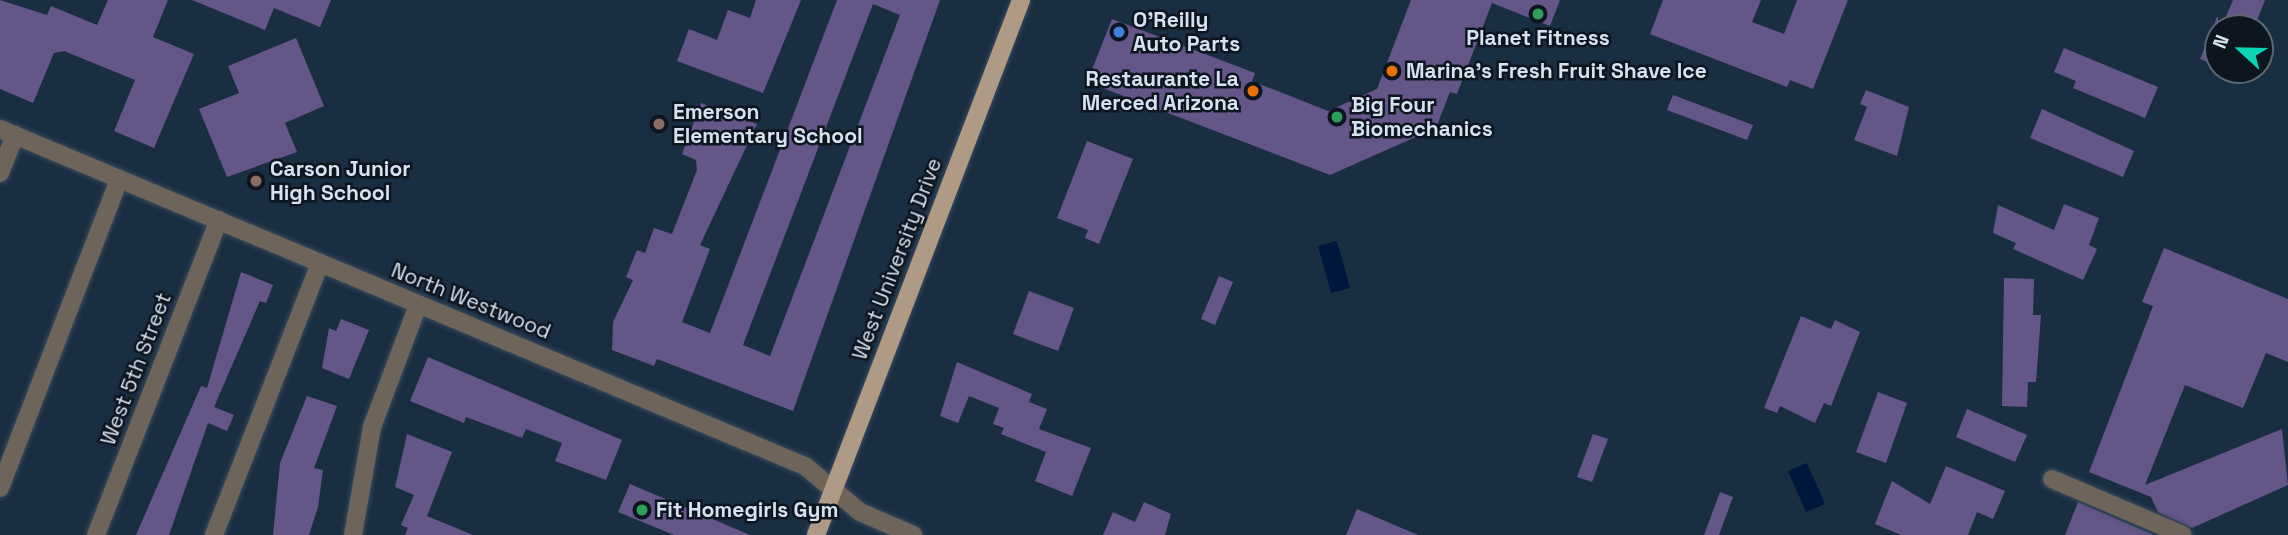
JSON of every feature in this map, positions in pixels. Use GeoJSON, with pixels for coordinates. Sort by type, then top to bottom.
{"type":"FeatureCollection","features":[{"type":"Feature","properties":{"kind":"main road","name":"West University Drive"},"geometry":{"type":"LineString","coordinates":[[816,535],[1020,0]]}},
{"type":"Feature","properties":{"kind":"street","name":"North Westwood"},"geometry":{"type":"LineString","coordinates":[[7,132],[805,466],[860,512],[913,535]]}},
{"type":"Feature","properties":{"kind":"street"},"geometry":{"type":"LineString","coordinates":[[0,173],[7,132]]}},
{"type":"Feature","properties":{"kind":"street"},"geometry":{"type":"LineString","coordinates":[[0,488],[119,178]]}},
{"type":"Feature","properties":{"kind":"street","name":"West 5th Street"},"geometry":{"type":"LineString","coordinates":[[96,535],[219,220]]}},
{"type":"Feature","properties":{"kind":"street"},"geometry":{"type":"LineString","coordinates":[[214,535],[320,262]]}},
{"type":"Feature","properties":{"kind":"street"},"geometry":{"type":"LineString","coordinates":[[354,535],[372,426],[418,305]]}},
{"type":"Feature","properties":{"kind":"street"},"geometry":{"type":"LineString","coordinates":[[2052,479],[2183,535]]}},
{"type":"Feature","properties":{"kind":"water"},"geometry":{"type":"Polygon","coordinates":[[[1337,241],[1350,288],[1331,293],[1318,246],[1337,241]]]}},
{"type":"Feature","properties":{"kind":"water"},"geometry":{"type":"Polygon","coordinates":[[[1807,463],[1825,504],[1806,512],[1788,471],[1807,463]]]}},
{"type":"Feature","properties":{"kind":"building"},"geometry":{"type":"Polygon","coordinates":[[[0,0],[47,15],[51,6],[97,25],[108,0],[168,0],[153,37],[194,54],[154,148],[114,131],[135,80],[64,51],[54,53],[33,103],[0,89],[0,0]]]}},
{"type":"Feature","properties":{"kind":"building"},"geometry":{"type":"Polygon","coordinates":[[[192,0],[331,0],[320,27],[274,8],[265,30],[192,0]]]}},
{"type":"Feature","properties":{"kind":"building"},"geometry":{"type":"Polygon","coordinates":[[[756,0],[801,0],[763,93],[677,61],[689,29],[717,40],[728,10],[750,18],[756,0]]]}},
{"type":"Feature","properties":{"kind":"building"},"geometry":{"type":"Polygon","coordinates":[[[837,0],[940,0],[793,411],[657,359],[654,366],[612,350],[613,322],[633,280],[626,277],[637,250],[645,253],[654,228],[672,234],[697,170],[696,160],[682,154],[701,103],[757,124],[700,245],[710,249],[682,322],[710,333],[837,0]],[[873,4],[743,345],[770,356],[900,15],[873,4]]]}},
{"type":"Feature","properties":{"kind":"building"},"geometry":{"type":"Polygon","coordinates":[[[1411,0],[1560,0],[1550,26],[1492,3],[1457,94],[1450,92],[1436,128],[1330,175],[1087,82],[1112,19],[1255,73],[1252,81],[1328,111],[1377,89],[1411,0]]]}},
{"type":"Feature","properties":{"kind":"building"},"geometry":{"type":"Polygon","coordinates":[[[1663,0],[1761,0],[1752,22],[1784,34],[1797,0],[1848,0],[1813,89],[1790,80],[1787,87],[1650,34],[1663,0]]]}},
{"type":"Feature","properties":{"kind":"building"},"geometry":{"type":"Polygon","coordinates":[[[2233,0],[2265,0],[2260,14],[2227,14],[2233,0]]]}},
{"type":"Feature","properties":{"kind":"building"},"geometry":{"type":"Polygon","coordinates":[[[296,38],[324,106],[285,123],[297,152],[227,177],[199,109],[239,93],[228,66],[296,38]]]}},
{"type":"Feature","properties":{"kind":"building"},"geometry":{"type":"Polygon","coordinates":[[[2064,48],[2158,87],[2145,118],[2073,88],[2076,81],[2054,72],[2064,48]]]}},
{"type":"Feature","properties":{"kind":"building"},"geometry":{"type":"Polygon","coordinates":[[[1866,90],[1909,107],[1897,156],[1854,140],[1867,107],[1860,104],[1866,90]]]}},
{"type":"Feature","properties":{"kind":"building"},"geometry":{"type":"Polygon","coordinates":[[[1673,95],[1753,125],[1747,140],[1667,110],[1673,95]]]}},
{"type":"Feature","properties":{"kind":"building"},"geometry":{"type":"Polygon","coordinates":[[[2042,109],[2134,151],[2123,177],[2030,138],[2042,109]]]}},
{"type":"Feature","properties":{"kind":"building"},"geometry":{"type":"Polygon","coordinates":[[[1087,141],[1133,159],[1099,244],[1085,238],[1088,230],[1057,218],[1087,141]]]}},
{"type":"Feature","properties":{"kind":"building"},"geometry":{"type":"Polygon","coordinates":[[[2064,204],[2099,218],[2089,245],[2097,249],[2083,280],[2013,249],[2016,243],[1993,233],[1998,205],[2054,230],[2064,204]]]}},
{"type":"Feature","properties":{"kind":"building"},"geometry":{"type":"Polygon","coordinates":[[[2164,248],[2288,299],[2288,362],[2266,353],[2243,408],[2185,385],[2145,485],[2282,429],[2288,485],[2192,528],[2158,512],[2151,497],[2089,472],[2153,306],[2142,302],[2164,248]]]}},
{"type":"Feature","properties":{"kind":"building"},"geometry":{"type":"Polygon","coordinates":[[[241,272],[273,285],[266,303],[260,301],[214,407],[234,415],[227,431],[208,423],[169,535],[136,535],[201,386],[207,388],[241,272]]]}},
{"type":"Feature","properties":{"kind":"building"},"geometry":{"type":"Polygon","coordinates":[[[1219,276],[1233,282],[1215,325],[1201,319],[1219,276]]]}},
{"type":"Feature","properties":{"kind":"building"},"geometry":{"type":"Polygon","coordinates":[[[2004,278],[2034,279],[2033,315],[2041,315],[2036,382],[2028,382],[2027,407],[2002,406],[2004,278]]]}},
{"type":"Feature","properties":{"kind":"building"},"geometry":{"type":"Polygon","coordinates":[[[1029,291],[1074,308],[1058,351],[1013,334],[1029,291]]]}},
{"type":"Feature","properties":{"kind":"building"},"geometry":{"type":"Polygon","coordinates":[[[1801,316],[1831,329],[1835,320],[1860,332],[1831,406],[1824,403],[1815,423],[1780,406],[1777,413],[1764,408],[1801,316]]]}},
{"type":"Feature","properties":{"kind":"building"},"geometry":{"type":"Polygon","coordinates":[[[341,319],[369,330],[349,379],[322,368],[329,328],[336,331],[341,319]]]}},
{"type":"Feature","properties":{"kind":"building"},"geometry":{"type":"Polygon","coordinates":[[[428,357],[622,440],[606,480],[555,461],[562,443],[526,429],[522,438],[466,417],[464,423],[410,401],[428,357]]]}},
{"type":"Feature","properties":{"kind":"building"},"geometry":{"type":"Polygon","coordinates":[[[957,362],[1032,394],[1029,402],[1047,409],[1039,429],[1091,448],[1072,496],[1035,481],[1046,452],[1001,434],[1004,428],[993,424],[999,408],[969,396],[958,423],[940,416],[957,362]]]}},
{"type":"Feature","properties":{"kind":"building"},"geometry":{"type":"Polygon","coordinates":[[[1878,392],[1907,403],[1886,463],[1856,452],[1878,392]]]}},
{"type":"Feature","properties":{"kind":"building"},"geometry":{"type":"Polygon","coordinates":[[[307,396],[337,406],[314,468],[323,470],[318,507],[309,535],[273,535],[280,463],[307,396]]]}},
{"type":"Feature","properties":{"kind":"building"},"geometry":{"type":"Polygon","coordinates":[[[1967,409],[2027,435],[2015,462],[1956,437],[1967,409]]]}},
{"type":"Feature","properties":{"kind":"building"},"geometry":{"type":"Polygon","coordinates":[[[407,434],[452,452],[427,516],[473,535],[405,535],[408,528],[401,525],[414,495],[395,487],[407,434]]]}},
{"type":"Feature","properties":{"kind":"building"},"geometry":{"type":"Polygon","coordinates":[[[1593,434],[1608,439],[1592,482],[1577,477],[1593,434]]]}},
{"type":"Feature","properties":{"kind":"building"},"geometry":{"type":"Polygon","coordinates":[[[1946,466],[2005,491],[1993,519],[1977,512],[1968,535],[1901,535],[1875,524],[1892,481],[1930,504],[1946,466]]]}},
{"type":"Feature","properties":{"kind":"building"},"geometry":{"type":"Polygon","coordinates":[[[630,484],[750,535],[674,535],[618,512],[630,484]]]}},
{"type":"Feature","properties":{"kind":"building"},"geometry":{"type":"Polygon","coordinates":[[[1720,492],[1733,497],[1719,535],[1704,535],[1720,492]]]}},
{"type":"Feature","properties":{"kind":"building"},"geometry":{"type":"Polygon","coordinates":[[[1144,502],[1171,514],[1165,535],[1103,535],[1113,512],[1135,522],[1144,502]]]}},
{"type":"Feature","properties":{"kind":"building"},"geometry":{"type":"Polygon","coordinates":[[[2078,502],[2154,535],[2065,535],[2078,502]]]}},
{"type":"Feature","properties":{"kind":"building"},"geometry":{"type":"Polygon","coordinates":[[[1357,509],[1418,535],[1346,535],[1357,509]]]}},
{"type":"Feature","properties":{"kind":"place","name":"Planet Fitness"},"geometry":{"type":"Point","coordinates":[1538,14]}},
{"type":"Feature","properties":{"kind":"place","name":"O'Reilly Auto Parts"},"geometry":{"type":"Point","coordinates":[1119,32]}},
{"type":"Feature","properties":{"kind":"place","name":"Marina's Fresh Fruit Shave Ice"},"geometry":{"type":"Point","coordinates":[1392,71]}},
{"type":"Feature","properties":{"kind":"place","name":"Restaurante La Merced Arizona"},"geometry":{"type":"Point","coordinates":[1253,91]}},
{"type":"Feature","properties":{"kind":"place","name":"Big Four Biomechanics"},"geometry":{"type":"Point","coordinates":[1337,117]}},
{"type":"Feature","properties":{"kind":"place","name":"Emerson Elementary School"},"geometry":{"type":"Point","coordinates":[659,124]}},
{"type":"Feature","properties":{"kind":"place","name":"Carson Junior High School"},"geometry":{"type":"Point","coordinates":[256,181]}},
{"type":"Feature","properties":{"kind":"place","name":"Fit Homegirls Gym"},"geometry":{"type":"Point","coordinates":[642,510]}}]}
